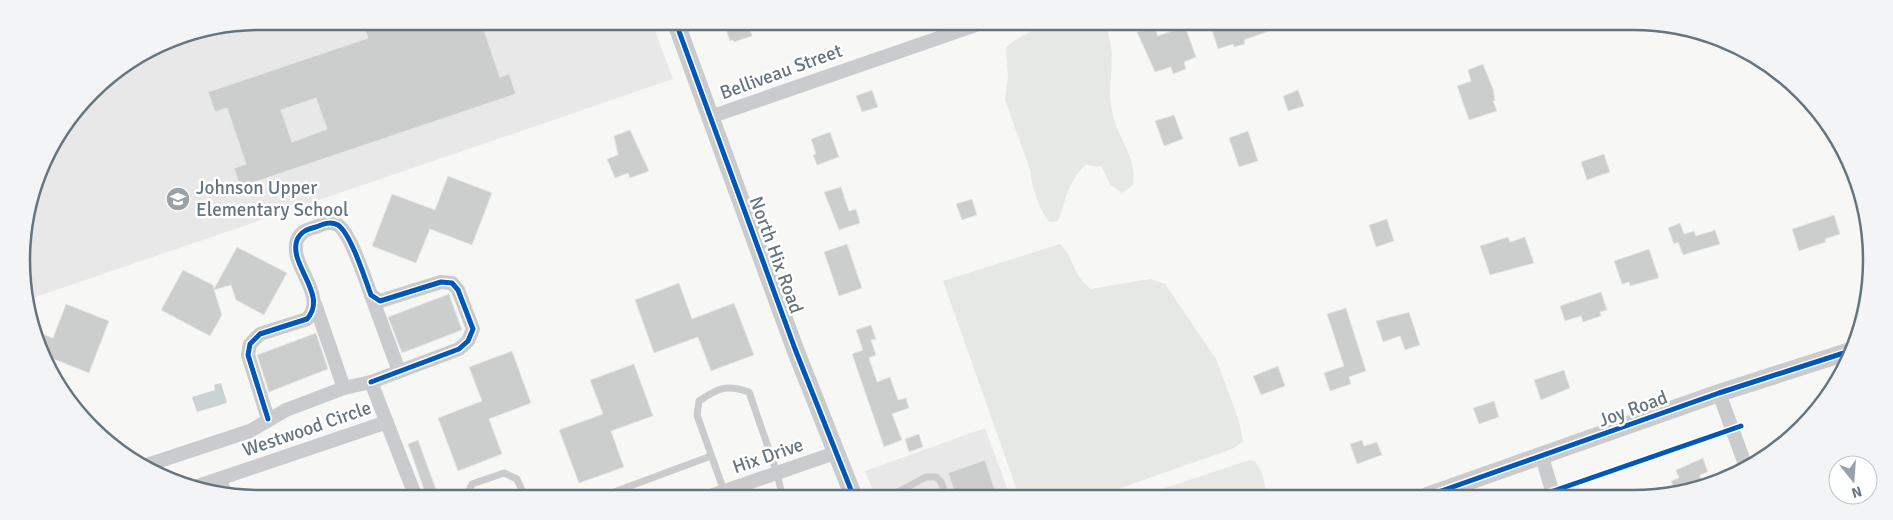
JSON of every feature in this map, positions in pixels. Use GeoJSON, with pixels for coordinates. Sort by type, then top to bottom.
{"type":"FeatureCollection","features":[{"type":"Feature","properties":{"kind":"street","name":"North Hix Road"},"geometry":{"type":"LineString","coordinates":[[679,30],[795,349],[851,490]]}},
{"type":"Feature","properties":{"kind":"street","name":"Belliveau Street"},"geometry":{"type":"LineString","coordinates":[[710,117],[962,30]]}},
{"type":"Feature","properties":{"kind":"street"},"geometry":{"type":"LineString","coordinates":[[344,388],[297,250],[297,240],[304,230],[328,223],[338,226],[345,234],[371,295],[399,371]]}},
{"type":"Feature","properties":{"kind":"street"},"geometry":{"type":"LineString","coordinates":[[153,463],[250,432],[268,419],[286,410],[344,388],[371,382],[459,349],[468,340],[473,329],[458,290],[452,283],[441,282],[380,301],[371,295]]}},
{"type":"Feature","properties":{"kind":"street"},"geometry":{"type":"LineString","coordinates":[[268,419],[248,355],[250,344],[260,334],[308,319],[316,304]]}},
{"type":"Feature","properties":{"kind":"street","name":"Joy Road"},"geometry":{"type":"LineString","coordinates":[[1445,490],[1719,394],[1842,354]]}},
{"type":"Feature","properties":{"kind":"street"},"geometry":{"type":"LineString","coordinates":[[371,382],[386,422]]}},
{"type":"Feature","properties":{"kind":"street"},"geometry":{"type":"LineString","coordinates":[[1719,394],[1744,461]]}},
{"type":"Feature","properties":{"kind":"street","name":"Westwood Circle"},"geometry":{"type":"LineString","coordinates":[[206,484],[386,422],[413,490]]}},
{"type":"Feature","properties":{"kind":"street","name":"Hix Drive"},"geometry":{"type":"LineString","coordinates":[[728,490],[836,453]]}},
{"type":"Feature","properties":{"kind":"street"},"geometry":{"type":"LineString","coordinates":[[1542,457],[1552,490]]}},
{"type":"Feature","properties":{"kind":"lane"},"geometry":{"type":"LineString","coordinates":[[718,490],[711,456],[696,415],[699,401],[717,389],[736,387],[750,392],[781,490]]}},
{"type":"Feature","properties":{"kind":"lane"},"geometry":{"type":"LineString","coordinates":[[619,490],[711,456]]}},
{"type":"Feature","properties":{"kind":"lane"},"geometry":{"type":"LineString","coordinates":[[469,490],[472,484],[504,473],[517,479],[522,490]]}},
{"type":"Feature","properties":{"kind":"lane"},"geometry":{"type":"LineString","coordinates":[[905,490],[926,477],[936,477],[941,482],[944,490]]}},
{"type":"Feature","properties":{"kind":"lane"},"geometry":{"type":"LineString","coordinates":[[223,478],[227,488]]}},
{"type":"Feature","properties":{"kind":"shaded area","name":"Johnson Upper Elementary School"},"geometry":{"type":"Polygon","coordinates":[[[245,30],[655,30],[673,79],[33,298],[30,275],[30,245],[34,215],[42,186],[61,145],[87,108],[108,87],[145,61],[186,42],[215,34],[245,30]]]}},
{"type":"Feature","properties":{"kind":"shaded area"},"geometry":{"type":"Polygon","coordinates":[[[1035,30],[1106,30],[1112,60],[1111,106],[1117,128],[1133,167],[1133,185],[1122,193],[1110,184],[1102,167],[1086,165],[1071,184],[1058,221],[1050,222],[1043,213],[1032,183],[1031,172],[1005,100],[1008,77],[1006,47],[1035,30]]]}},
{"type":"Feature","properties":{"kind":"shaded area"},"geometry":{"type":"Polygon","coordinates":[[[1060,244],[1080,278],[1091,289],[1150,279],[1165,284],[1216,359],[1239,421],[1243,442],[1232,449],[1115,490],[1017,490],[943,281],[1060,244]]]}},
{"type":"Feature","properties":{"kind":"shaded area"},"geometry":{"type":"Polygon","coordinates":[[[221,383],[227,403],[197,412],[192,397],[215,390],[214,385],[221,383]]]}},
{"type":"Feature","properties":{"kind":"shaded area"},"geometry":{"type":"Polygon","coordinates":[[[985,428],[1008,490],[873,490],[865,471],[985,428]]]}},
{"type":"Feature","properties":{"kind":"shaded area"},"geometry":{"type":"Polygon","coordinates":[[[1250,460],[1255,461],[1262,473],[1266,490],[1159,490],[1250,460]]]}},
{"type":"Feature","properties":{"kind":"building"},"geometry":{"type":"Polygon","coordinates":[[[365,30],[484,30],[500,77],[509,74],[516,94],[240,187],[234,168],[246,164],[227,108],[215,112],[208,92],[368,38],[365,30]],[[316,98],[281,110],[292,142],[327,129],[316,98]]]}},
{"type":"Feature","properties":{"kind":"building"},"geometry":{"type":"Polygon","coordinates":[[[726,30],[750,30],[752,36],[734,42],[733,40],[730,41],[726,30]]]}},
{"type":"Feature","properties":{"kind":"building"},"geometry":{"type":"Polygon","coordinates":[[[1156,30],[1158,36],[1174,30],[1186,30],[1196,57],[1184,62],[1186,69],[1173,74],[1171,67],[1155,72],[1137,32],[1156,30]]]}},
{"type":"Feature","properties":{"kind":"building"},"geometry":{"type":"Polygon","coordinates":[[[1212,30],[1272,30],[1244,40],[1245,44],[1234,47],[1233,44],[1218,49],[1212,30]]]}},
{"type":"Feature","properties":{"kind":"building"},"geometry":{"type":"Polygon","coordinates":[[[1483,64],[1493,89],[1495,100],[1493,101],[1497,111],[1469,120],[1457,86],[1471,81],[1468,70],[1483,64]]]}},
{"type":"Feature","properties":{"kind":"building"},"geometry":{"type":"Polygon","coordinates":[[[872,90],[878,107],[862,112],[856,96],[872,90]]]}},
{"type":"Feature","properties":{"kind":"building"},"geometry":{"type":"Polygon","coordinates":[[[1298,90],[1304,106],[1288,111],[1283,96],[1298,90]]]}},
{"type":"Feature","properties":{"kind":"building"},"geometry":{"type":"Polygon","coordinates":[[[1174,115],[1183,139],[1164,146],[1155,121],[1174,115]]]}},
{"type":"Feature","properties":{"kind":"building"},"geometry":{"type":"Polygon","coordinates":[[[630,130],[649,171],[630,178],[628,173],[615,178],[607,159],[618,155],[614,136],[630,130]]]}},
{"type":"Feature","properties":{"kind":"building"},"geometry":{"type":"Polygon","coordinates":[[[1248,131],[1258,161],[1239,167],[1229,138],[1248,131]]]}},
{"type":"Feature","properties":{"kind":"building"},"geometry":{"type":"Polygon","coordinates":[[[830,132],[839,157],[817,165],[813,155],[816,154],[811,139],[830,132]]]}},
{"type":"Feature","properties":{"kind":"building"},"geometry":{"type":"Polygon","coordinates":[[[1604,154],[1610,172],[1587,180],[1581,162],[1604,154]]]}},
{"type":"Feature","properties":{"kind":"building"},"geometry":{"type":"Polygon","coordinates":[[[448,176],[492,193],[472,245],[430,229],[416,263],[372,246],[392,194],[435,210],[448,176]]]}},
{"type":"Feature","properties":{"kind":"building"},"geometry":{"type":"Polygon","coordinates":[[[841,187],[849,211],[856,209],[860,223],[839,230],[824,192],[841,187]]]}},
{"type":"Feature","properties":{"kind":"building"},"geometry":{"type":"Polygon","coordinates":[[[972,199],[977,215],[962,220],[956,204],[972,199]]]}},
{"type":"Feature","properties":{"kind":"building"},"geometry":{"type":"Polygon","coordinates":[[[1834,215],[1840,234],[1825,239],[1826,242],[1799,251],[1792,229],[1834,215]]]}},
{"type":"Feature","properties":{"kind":"building"},"geometry":{"type":"Polygon","coordinates":[[[1387,219],[1394,241],[1376,247],[1369,225],[1387,219]]]}},
{"type":"Feature","properties":{"kind":"building"},"geometry":{"type":"Polygon","coordinates":[[[1680,223],[1684,234],[1694,231],[1696,236],[1715,230],[1720,244],[1683,255],[1678,242],[1674,244],[1668,228],[1680,223]]]}},
{"type":"Feature","properties":{"kind":"building"},"geometry":{"type":"Polygon","coordinates":[[[1508,237],[1510,242],[1525,237],[1534,263],[1490,275],[1480,246],[1508,237]]]}},
{"type":"Feature","properties":{"kind":"building"},"geometry":{"type":"Polygon","coordinates":[[[847,244],[862,288],[839,296],[824,252],[847,244]]]}},
{"type":"Feature","properties":{"kind":"building"},"geometry":{"type":"Polygon","coordinates":[[[237,247],[287,273],[264,315],[236,300],[231,285],[214,290],[222,315],[210,336],[161,310],[183,270],[213,285],[214,289],[237,247]]]}},
{"type":"Feature","properties":{"kind":"building"},"geometry":{"type":"Polygon","coordinates":[[[1649,249],[1659,278],[1630,286],[1629,282],[1622,284],[1614,261],[1649,249]]]}},
{"type":"Feature","properties":{"kind":"building"},"geometry":{"type":"Polygon","coordinates":[[[679,283],[692,319],[734,303],[754,355],[711,371],[698,337],[654,353],[635,300],[679,283]]]}},
{"type":"Feature","properties":{"kind":"building"},"geometry":{"type":"Polygon","coordinates":[[[1601,292],[1607,310],[1600,312],[1601,316],[1583,322],[1581,316],[1565,321],[1560,306],[1601,292]]]}},
{"type":"Feature","properties":{"kind":"building"},"geometry":{"type":"Polygon","coordinates":[[[449,294],[462,330],[402,353],[388,317],[449,294]]]}},
{"type":"Feature","properties":{"kind":"building"},"geometry":{"type":"Polygon","coordinates":[[[66,304],[109,321],[89,373],[53,359],[42,334],[53,338],[66,304]]]}},
{"type":"Feature","properties":{"kind":"building"},"geometry":{"type":"Polygon","coordinates":[[[1346,308],[1366,371],[1349,377],[1351,384],[1330,391],[1324,373],[1344,366],[1327,314],[1346,308]]]}},
{"type":"Feature","properties":{"kind":"building"},"geometry":{"type":"Polygon","coordinates":[[[1409,312],[1420,345],[1405,350],[1400,336],[1383,342],[1376,321],[1409,312]]]}},
{"type":"Feature","properties":{"kind":"building"},"geometry":{"type":"Polygon","coordinates":[[[871,325],[876,339],[871,340],[876,355],[869,358],[877,382],[890,377],[898,400],[906,398],[909,408],[892,414],[902,440],[884,447],[852,354],[863,350],[856,330],[871,325]]]}},
{"type":"Feature","properties":{"kind":"building"},"geometry":{"type":"Polygon","coordinates":[[[316,333],[328,369],[269,392],[257,355],[316,333]]]}},
{"type":"Feature","properties":{"kind":"building"},"geometry":{"type":"Polygon","coordinates":[[[512,351],[531,403],[489,419],[502,454],[458,471],[438,418],[482,401],[469,367],[512,351]]]}},
{"type":"Feature","properties":{"kind":"building"},"geometry":{"type":"Polygon","coordinates":[[[634,364],[653,416],[611,431],[624,467],[579,483],[559,430],[603,414],[590,380],[634,364]]]}},
{"type":"Feature","properties":{"kind":"building"},"geometry":{"type":"Polygon","coordinates":[[[1278,366],[1285,386],[1261,395],[1253,376],[1278,366]]]}},
{"type":"Feature","properties":{"kind":"building"},"geometry":{"type":"Polygon","coordinates":[[[1564,370],[1570,388],[1541,400],[1534,380],[1564,370]]]}},
{"type":"Feature","properties":{"kind":"building"},"geometry":{"type":"Polygon","coordinates":[[[1494,401],[1499,417],[1479,424],[1473,408],[1494,401]]]}},
{"type":"Feature","properties":{"kind":"building"},"geometry":{"type":"Polygon","coordinates":[[[919,434],[923,447],[909,452],[905,439],[919,434]]]}},
{"type":"Feature","properties":{"kind":"building"},"geometry":{"type":"Polygon","coordinates":[[[418,440],[436,490],[424,490],[408,444],[418,440]]]}},
{"type":"Feature","properties":{"kind":"building"},"geometry":{"type":"Polygon","coordinates":[[[1362,440],[1364,446],[1377,442],[1382,455],[1357,464],[1350,444],[1362,440]]]}},
{"type":"Feature","properties":{"kind":"building"},"geometry":{"type":"Polygon","coordinates":[[[1703,458],[1708,472],[1700,475],[1700,480],[1673,487],[1671,481],[1679,478],[1676,470],[1703,458]]]}},
{"type":"Feature","properties":{"kind":"building"},"geometry":{"type":"Polygon","coordinates":[[[985,460],[995,490],[954,490],[948,473],[985,460]]]}},
{"type":"Feature","properties":{"kind":"cycle path"},"geometry":{"type":"LineString","coordinates":[[679,30],[795,349],[851,490]]}},
{"type":"Feature","properties":{"kind":"cycle path"},"geometry":{"type":"LineString","coordinates":[[268,419],[248,355],[250,344],[260,334],[307,319],[313,310],[311,290],[298,260],[297,240],[303,232],[324,224],[338,225],[348,237],[371,295],[380,301],[441,282],[452,283],[458,290],[473,329],[468,341],[459,349],[371,382]]}},
{"type":"Feature","properties":{"kind":"cycle path"},"geometry":{"type":"LineString","coordinates":[[1444,490],[1719,393],[1843,353]]}},
{"type":"Feature","properties":{"kind":"cycle path"},"geometry":{"type":"LineString","coordinates":[[1556,490],[1741,426]]}},
{"type":"Feature","properties":{"kind":"place","name":"Johnson Upper Elementary School"},"geometry":{"type":"Point","coordinates":[178,199]}}]}
